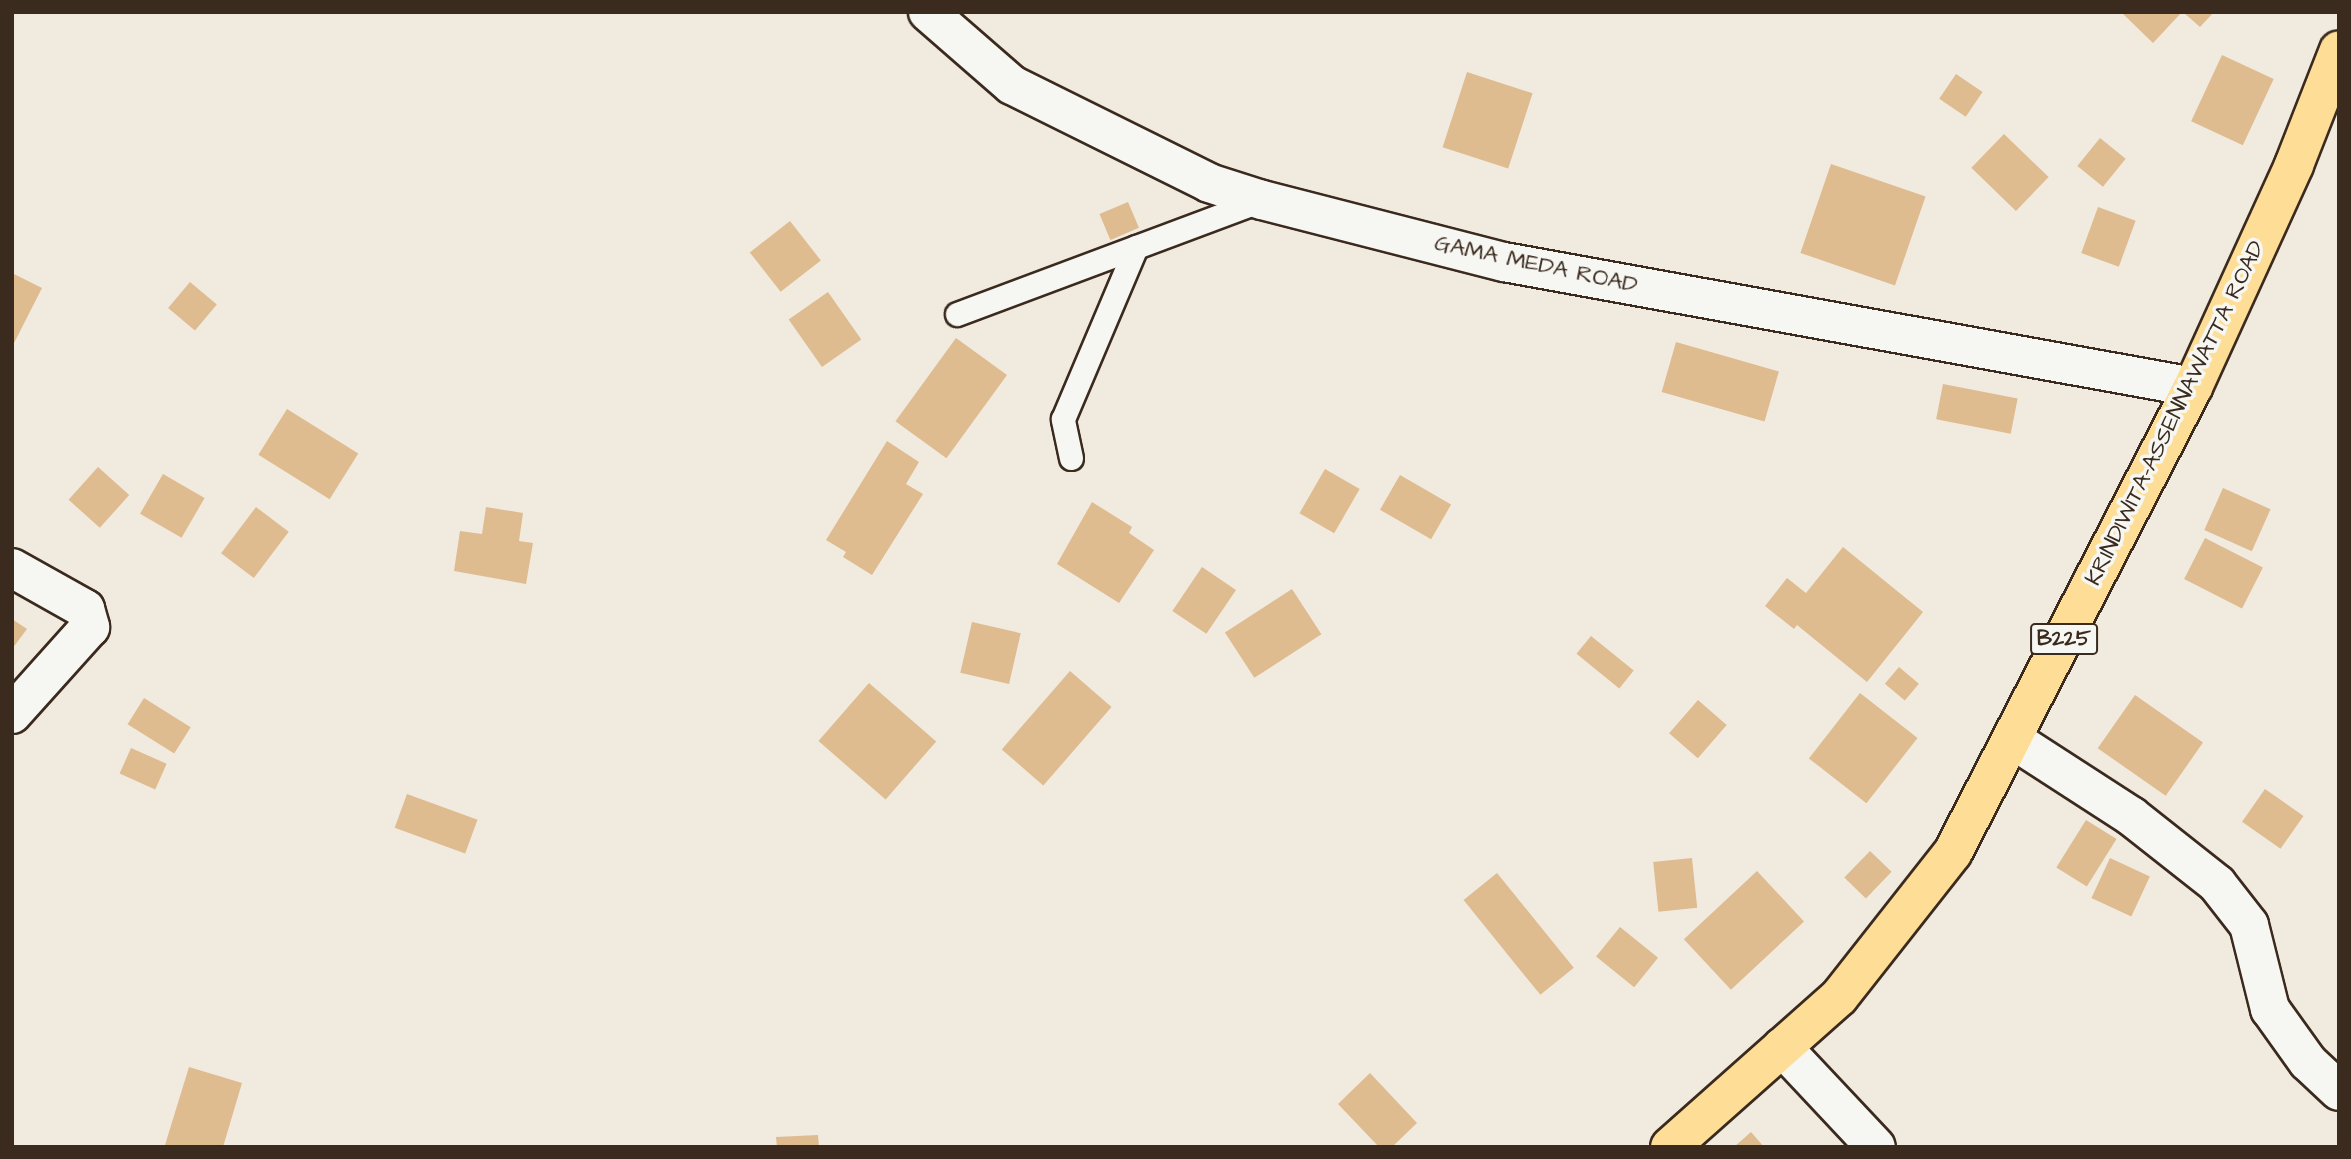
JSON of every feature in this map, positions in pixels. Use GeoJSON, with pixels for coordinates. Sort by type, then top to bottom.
{"type":"FeatureCollection","features":[{"type":"Feature","properties":{"kind":"main road","name":"KRINDIWITA-ASSENNAWATTA ROAD"},"geometry":{"type":"LineString","coordinates":[[1670,1147],[1839,997],[1953,852],[2193,387],[2294,165],[2339,50]]}},
{"type":"Feature","properties":{"kind":"street","name":"GAMA MEDA ROAD"},"geometry":{"type":"LineString","coordinates":[[928,12],[1012,85],[1209,183],[1262,200],[1504,262],[2193,387]]}},
{"type":"Feature","properties":{"kind":"street"},"geometry":{"type":"LineString","coordinates":[[12,568],[85,609],[90,627],[12,714]]}},
{"type":"Feature","properties":{"kind":"street"},"geometry":{"type":"LineString","coordinates":[[2012,738],[2131,816],[2217,884],[2249,925],[2270,1009],[2308,1062],[2339,1091]]}},
{"type":"Feature","properties":{"kind":"street"},"geometry":{"type":"LineString","coordinates":[[1782,1047],[1876,1147]]}},
{"type":"Feature","properties":{"kind":"lane"},"geometry":{"type":"LineString","coordinates":[[957,314],[1262,200]]}},
{"type":"Feature","properties":{"kind":"lane"},"geometry":{"type":"LineString","coordinates":[[1070,458],[1063,419],[1136,247]]}},
{"type":"Feature","properties":{"kind":"building"},"geometry":{"type":"Polygon","coordinates":[[[2121,12],[2182,12],[2153,43],[2121,12]]]}},
{"type":"Feature","properties":{"kind":"building"},"geometry":{"type":"Polygon","coordinates":[[[2183,12],[2214,12],[2200,27],[2183,12]]]}},
{"type":"Feature","properties":{"kind":"building"},"geometry":{"type":"Polygon","coordinates":[[[2222,55],[2274,79],[2243,145],[2191,121],[2222,55]]]}},
{"type":"Feature","properties":{"kind":"building"},"geometry":{"type":"Polygon","coordinates":[[[1467,72],[1533,93],[1508,168],[1443,147],[1467,72]]]}},
{"type":"Feature","properties":{"kind":"building"},"geometry":{"type":"Polygon","coordinates":[[[1956,74],[1983,92],[1966,117],[1939,99],[1956,74]]]}},
{"type":"Feature","properties":{"kind":"building"},"geometry":{"type":"Polygon","coordinates":[[[2004,134],[2049,177],[2016,211],[1971,168],[2004,134]]]}},
{"type":"Feature","properties":{"kind":"building"},"geometry":{"type":"Polygon","coordinates":[[[2100,138],[2126,159],[2103,187],[2077,166],[2100,138]]]}},
{"type":"Feature","properties":{"kind":"building"},"geometry":{"type":"Polygon","coordinates":[[[1831,164],[1926,197],[1895,285],[1800,253],[1831,164]]]}},
{"type":"Feature","properties":{"kind":"building"},"geometry":{"type":"Polygon","coordinates":[[[1128,202],[1139,228],[1110,240],[1099,214],[1128,202]]]}},
{"type":"Feature","properties":{"kind":"building"},"geometry":{"type":"Polygon","coordinates":[[[2098,207],[2136,221],[2119,267],[2081,253],[2098,207]]]}},
{"type":"Feature","properties":{"kind":"building"},"geometry":{"type":"Polygon","coordinates":[[[790,221],[821,260],[781,292],[750,252],[790,221]]]}},
{"type":"Feature","properties":{"kind":"building"},"geometry":{"type":"Polygon","coordinates":[[[12,273],[42,288],[12,347],[12,273]]]}},
{"type":"Feature","properties":{"kind":"building"},"geometry":{"type":"Polygon","coordinates":[[[190,282],[217,304],[195,331],[168,308],[190,282]]]}},
{"type":"Feature","properties":{"kind":"building"},"geometry":{"type":"Polygon","coordinates":[[[828,292],[861,340],[822,367],[789,320],[828,292]]]}},
{"type":"Feature","properties":{"kind":"building"},"geometry":{"type":"Polygon","coordinates":[[[956,338],[1007,375],[946,458],[895,421],[956,338]]]}},
{"type":"Feature","properties":{"kind":"building"},"geometry":{"type":"Polygon","coordinates":[[[1676,342],[1779,371],[1765,421],[1662,392],[1676,342]]]}},
{"type":"Feature","properties":{"kind":"building"},"geometry":{"type":"Polygon","coordinates":[[[1943,384],[2018,399],[2011,434],[1936,419],[1943,384]]]}},
{"type":"Feature","properties":{"kind":"building"},"geometry":{"type":"Polygon","coordinates":[[[287,409],[358,454],[330,499],[258,455],[287,409]]]}},
{"type":"Feature","properties":{"kind":"building"},"geometry":{"type":"Polygon","coordinates":[[[887,441],[919,462],[906,484],[923,494],[872,575],[843,557],[846,552],[826,540],[887,441]]]}},
{"type":"Feature","properties":{"kind":"building"},"geometry":{"type":"Polygon","coordinates":[[[98,467],[129,495],[100,528],[69,500],[98,467]]]}},
{"type":"Feature","properties":{"kind":"building"},"geometry":{"type":"Polygon","coordinates":[[[1325,469],[1360,489],[1334,533],[1300,513],[1325,469]]]}},
{"type":"Feature","properties":{"kind":"building"},"geometry":{"type":"Polygon","coordinates":[[[163,474],[205,498],[182,538],[140,514],[163,474]]]}},
{"type":"Feature","properties":{"kind":"building"},"geometry":{"type":"Polygon","coordinates":[[[1400,475],[1451,504],[1431,539],[1380,510],[1400,475]]]}},
{"type":"Feature","properties":{"kind":"building"},"geometry":{"type":"Polygon","coordinates":[[[2223,488],[2271,509],[2252,551],[2204,530],[2223,488]]]}},
{"type":"Feature","properties":{"kind":"building"},"geometry":{"type":"Polygon","coordinates":[[[1092,502],[1132,527],[1129,533],[1154,550],[1119,603],[1057,564],[1092,502]]]}},
{"type":"Feature","properties":{"kind":"building"},"geometry":{"type":"Polygon","coordinates":[[[256,507],[289,532],[254,578],[221,553],[256,507]]]}},
{"type":"Feature","properties":{"kind":"building"},"geometry":{"type":"Polygon","coordinates":[[[486,507],[523,513],[519,541],[533,543],[526,584],[454,571],[460,531],[482,534],[486,507]]]}},
{"type":"Feature","properties":{"kind":"building"},"geometry":{"type":"Polygon","coordinates":[[[2205,538],[2263,568],[2242,608],[2184,579],[2205,538]]]}},
{"type":"Feature","properties":{"kind":"building"},"geometry":{"type":"Polygon","coordinates":[[[1843,547],[1923,612],[1867,682],[1797,625],[1794,629],[1765,606],[1787,578],[1806,593],[1843,547]]]}},
{"type":"Feature","properties":{"kind":"building"},"geometry":{"type":"Polygon","coordinates":[[[1202,567],[1236,590],[1206,634],[1172,611],[1202,567]]]}},
{"type":"Feature","properties":{"kind":"building"},"geometry":{"type":"Polygon","coordinates":[[[1292,589],[1321,634],[1254,678],[1225,633],[1292,589]]]}},
{"type":"Feature","properties":{"kind":"building"},"geometry":{"type":"Polygon","coordinates":[[[12,619],[27,629],[12,649],[12,619]]]}},
{"type":"Feature","properties":{"kind":"building"},"geometry":{"type":"Polygon","coordinates":[[[972,622],[1021,633],[1009,684],[960,673],[972,622]]]}},
{"type":"Feature","properties":{"kind":"building"},"geometry":{"type":"Polygon","coordinates":[[[1591,636],[1634,671],[1619,688],[1577,654],[1591,636]]]}},
{"type":"Feature","properties":{"kind":"building"},"geometry":{"type":"Polygon","coordinates":[[[1899,667],[1919,684],[1905,701],[1885,684],[1899,667]]]}},
{"type":"Feature","properties":{"kind":"building"},"geometry":{"type":"Polygon","coordinates":[[[1070,671],[1112,707],[1043,786],[1002,749],[1070,671]]]}},
{"type":"Feature","properties":{"kind":"building"},"geometry":{"type":"Polygon","coordinates":[[[869,683],[936,741],[886,800],[818,741],[869,683]]]}},
{"type":"Feature","properties":{"kind":"building"},"geometry":{"type":"Polygon","coordinates":[[[1860,693],[1918,738],[1866,803],[1809,758],[1860,693]]]}},
{"type":"Feature","properties":{"kind":"building"},"geometry":{"type":"Polygon","coordinates":[[[2135,695],[2203,743],[2166,796],[2098,748],[2135,695]]]}},
{"type":"Feature","properties":{"kind":"building"},"geometry":{"type":"Polygon","coordinates":[[[144,698],[191,727],[174,753],[128,724],[144,698]]]}},
{"type":"Feature","properties":{"kind":"building"},"geometry":{"type":"Polygon","coordinates":[[[1698,700],[1727,725],[1698,758],[1669,733],[1698,700]]]}},
{"type":"Feature","properties":{"kind":"building"},"geometry":{"type":"Polygon","coordinates":[[[131,748],[167,764],[155,789],[120,774],[131,748]]]}},
{"type":"Feature","properties":{"kind":"building"},"geometry":{"type":"Polygon","coordinates":[[[2265,789],[2304,816],[2281,849],[2242,822],[2265,789]]]}},
{"type":"Feature","properties":{"kind":"building"},"geometry":{"type":"Polygon","coordinates":[[[407,794],[477,820],[465,853],[395,828],[407,794]]]}},
{"type":"Feature","properties":{"kind":"building"},"geometry":{"type":"Polygon","coordinates":[[[2086,820],[2117,839],[2087,887],[2056,867],[2086,820]]]}},
{"type":"Feature","properties":{"kind":"building"},"geometry":{"type":"Polygon","coordinates":[[[1870,851],[1892,872],[1866,898],[1844,878],[1870,851]]]}},
{"type":"Feature","properties":{"kind":"building"},"geometry":{"type":"Polygon","coordinates":[[[1692,858],[1697,908],[1658,912],[1653,862],[1692,858]]]}},
{"type":"Feature","properties":{"kind":"building"},"geometry":{"type":"Polygon","coordinates":[[[2110,858],[2150,877],[2131,916],[2091,898],[2110,858]]]}},
{"type":"Feature","properties":{"kind":"building"},"geometry":{"type":"Polygon","coordinates":[[[1757,871],[1804,921],[1731,990],[1684,939],[1757,871]]]}},
{"type":"Feature","properties":{"kind":"building"},"geometry":{"type":"Polygon","coordinates":[[[1497,873],[1574,968],[1540,995],[1464,900],[1497,873]]]}},
{"type":"Feature","properties":{"kind":"building"},"geometry":{"type":"Polygon","coordinates":[[[1620,927],[1658,958],[1634,987],[1596,957],[1620,927]]]}},
{"type":"Feature","properties":{"kind":"building"},"geometry":{"type":"Polygon","coordinates":[[[189,1067],[242,1083],[223,1147],[165,1145],[189,1067]]]}},
{"type":"Feature","properties":{"kind":"building"},"geometry":{"type":"Polygon","coordinates":[[[1370,1073],[1417,1123],[1392,1147],[1379,1147],[1338,1104],[1370,1073]]]}},
{"type":"Feature","properties":{"kind":"building"},"geometry":{"type":"Polygon","coordinates":[[[1751,1132],[1764,1147],[1734,1147],[1751,1132]]]}},
{"type":"Feature","properties":{"kind":"building"},"geometry":{"type":"Polygon","coordinates":[[[818,1135],[819,1147],[777,1147],[776,1137],[818,1135]]]}}]}
